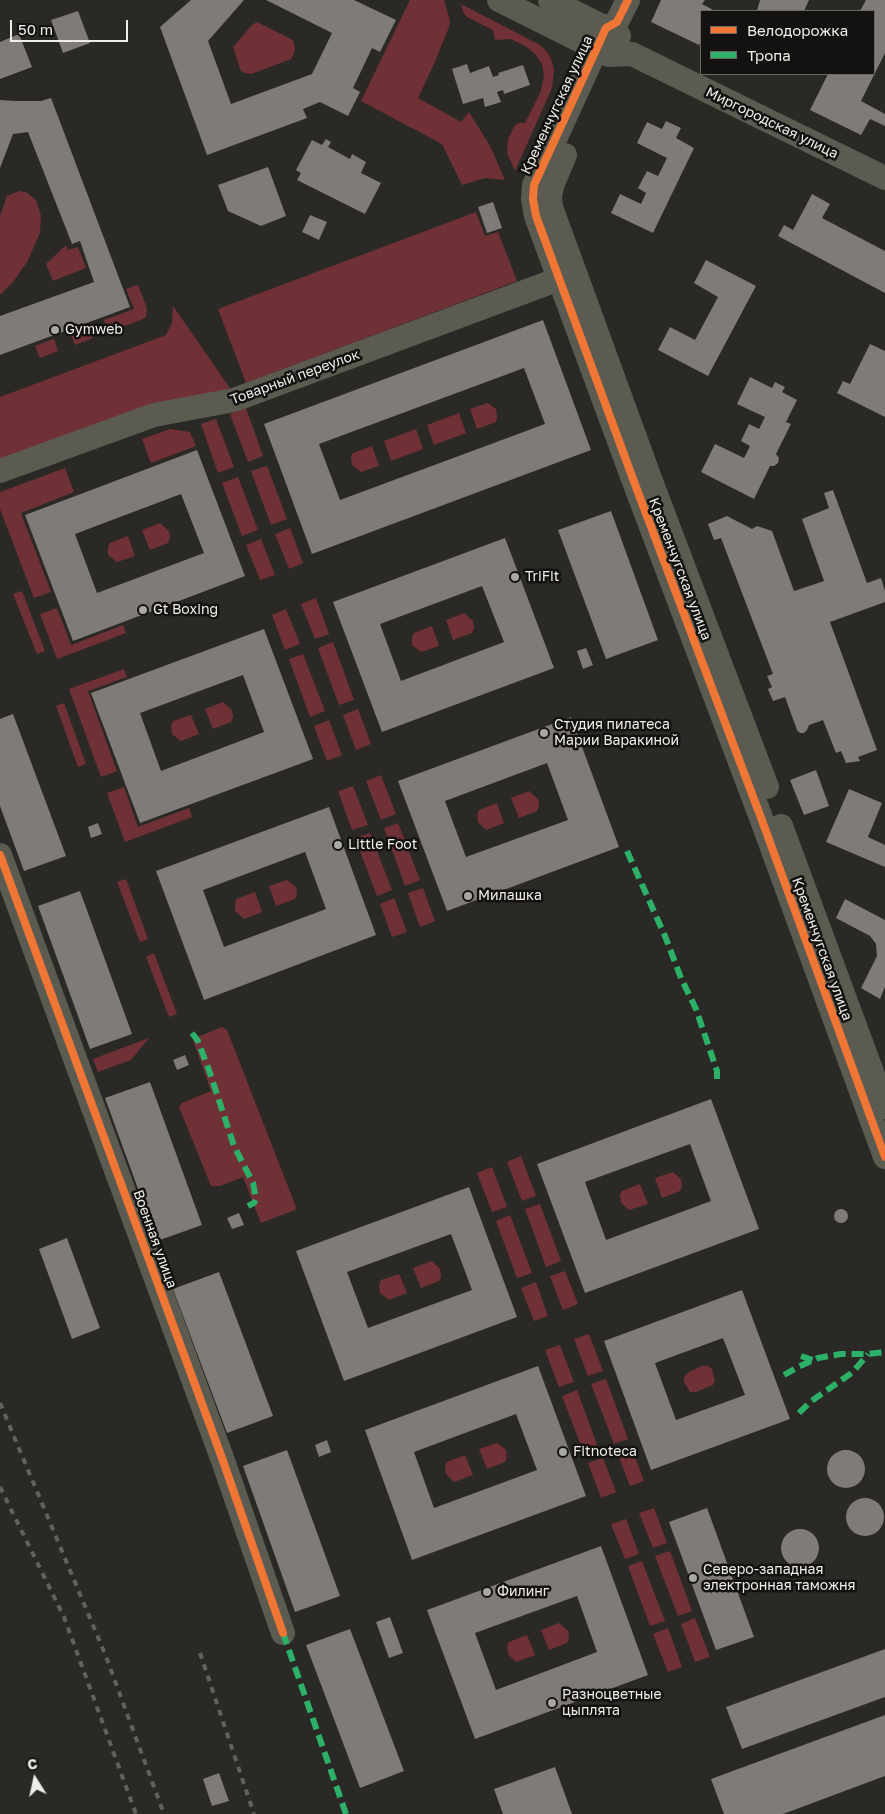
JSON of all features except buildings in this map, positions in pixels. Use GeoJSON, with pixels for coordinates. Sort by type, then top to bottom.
{"type":"FeatureCollection","features":[{"type":"Feature","properties":{"kind":"street","name":"Миргородская улица"},"geometry":{"type":"LineString","coordinates":[[499,0],[613,40]]}},
{"type":"Feature","properties":{"kind":"street","name":"Миргородская улица"},"geometry":{"type":"LineString","coordinates":[[550,0],[613,40],[885,178]]}},
{"type":"Feature","properties":{"kind":"street","name":"Кременчугская улица"},"geometry":{"type":"LineString","coordinates":[[628,0],[553,182],[550,195],[552,207],[651,481],[711,636],[885,1107]]}},
{"type":"Feature","properties":{"kind":"street","name":"Кременчугская улица"},"geometry":{"type":"LineString","coordinates":[[613,40],[534,185],[533,198],[536,216],[885,1157]]}},
{"type":"Feature","properties":{"kind":"street","name":"Товарный переулок"},"geometry":{"type":"LineString","coordinates":[[0,471],[154,415],[234,400],[558,279]]}},
{"type":"Feature","properties":{"kind":"street","name":"Военная улица"},"geometry":{"type":"LineString","coordinates":[[0,855],[222,1458],[283,1633]]}},
{"type":"Feature","properties":{"kind":"shaded area"},"geometry":{"type":"Polygon","coordinates":[[[410,0],[444,0],[450,21],[434,64],[418,98],[461,122],[469,112],[490,146],[505,180],[485,178],[462,185],[442,144],[361,101],[410,0]]]}},
{"type":"Feature","properties":{"kind":"shaded area"},"geometry":{"type":"Polygon","coordinates":[[[461,4],[540,45],[551,59],[554,69],[552,88],[515,171],[507,153],[508,139],[518,123],[525,123],[541,91],[544,75],[542,64],[527,47],[511,39],[495,40],[493,30],[467,17],[463,12],[461,4]]]}},
{"type":"Feature","properties":{"kind":"shaded area"},"geometry":{"type":"Polygon","coordinates":[[[257,22],[291,39],[294,42],[295,51],[291,59],[251,74],[245,73],[241,71],[233,47],[252,25],[257,22]]]}},
{"type":"Feature","properties":{"kind":"shaded area"},"geometry":{"type":"Polygon","coordinates":[[[19,191],[26,192],[36,200],[41,216],[40,233],[27,262],[13,282],[0,295],[0,216],[7,196],[19,191]]]}},
{"type":"Feature","properties":{"kind":"shaded area"},"geometry":{"type":"Polygon","coordinates":[[[476,212],[485,236],[498,232],[517,281],[246,383],[218,309],[476,212]]]}},
{"type":"Feature","properties":{"kind":"shaded area"},"geometry":{"type":"Polygon","coordinates":[[[66,245],[68,250],[78,247],[86,268],[53,281],[46,264],[66,245]]]}},
{"type":"Feature","properties":{"kind":"shaded area"},"geometry":{"type":"Polygon","coordinates":[[[138,285],[147,308],[146,317],[108,332],[104,320],[134,309],[126,289],[138,285]]]}},
{"type":"Feature","properties":{"kind":"shaded area"},"geometry":{"type":"Polygon","coordinates":[[[173,306],[232,391],[0,461],[0,397],[166,335],[172,323],[173,306]]]}},
{"type":"Feature","properties":{"kind":"shaded area"},"geometry":{"type":"Polygon","coordinates":[[[88,326],[93,338],[75,345],[70,333],[88,326]]]}},
{"type":"Feature","properties":{"kind":"shaded area"},"geometry":{"type":"Polygon","coordinates":[[[54,339],[58,351],[40,358],[35,346],[54,339]]]}},
{"type":"Feature","properties":{"kind":"shaded area"},"geometry":{"type":"Polygon","coordinates":[[[488,403],[496,409],[496,422],[477,429],[470,409],[488,403]]]}},
{"type":"Feature","properties":{"kind":"shaded area"},"geometry":{"type":"Polygon","coordinates":[[[246,408],[263,456],[248,462],[230,414],[246,408]]]}},
{"type":"Feature","properties":{"kind":"shaded area"},"geometry":{"type":"Polygon","coordinates":[[[459,413],[466,433],[434,445],[427,425],[459,413]]]}},
{"type":"Feature","properties":{"kind":"shaded area"},"geometry":{"type":"Polygon","coordinates":[[[216,419],[234,467],[218,473],[201,424],[216,419]]]}},
{"type":"Feature","properties":{"kind":"shaded area"},"geometry":{"type":"Polygon","coordinates":[[[170,429],[190,432],[196,446],[151,463],[142,439],[170,429]]]}},
{"type":"Feature","properties":{"kind":"shaded area"},"geometry":{"type":"Polygon","coordinates":[[[416,429],[423,449],[391,461],[384,441],[416,429]]]}},
{"type":"Feature","properties":{"kind":"shaded area"},"geometry":{"type":"Polygon","coordinates":[[[372,446],[379,466],[361,472],[352,465],[351,457],[353,453],[372,446]]]}},
{"type":"Feature","properties":{"kind":"shaded area"},"geometry":{"type":"Polygon","coordinates":[[[267,466],[287,519],[271,525],[251,471],[267,466]]]}},
{"type":"Feature","properties":{"kind":"shaded area"},"geometry":{"type":"Polygon","coordinates":[[[65,468],[74,492],[21,513],[51,592],[34,598],[0,509],[0,492],[65,468]]]}},
{"type":"Feature","properties":{"kind":"shaded area"},"geometry":{"type":"Polygon","coordinates":[[[238,477],[258,530],[242,536],[222,483],[238,477]]]}},
{"type":"Feature","properties":{"kind":"shaded area"},"geometry":{"type":"Polygon","coordinates":[[[160,523],[169,531],[170,538],[168,543],[150,550],[142,530],[160,523]]]}},
{"type":"Feature","properties":{"kind":"shaded area"},"geometry":{"type":"Polygon","coordinates":[[[290,528],[303,563],[289,569],[275,534],[290,528]]]}},
{"type":"Feature","properties":{"kind":"shaded area"},"geometry":{"type":"Polygon","coordinates":[[[128,536],[135,556],[117,562],[108,555],[108,547],[110,543],[128,536]]]}},
{"type":"Feature","properties":{"kind":"shaded area"},"geometry":{"type":"Polygon","coordinates":[[[261,539],[275,575],[260,580],[246,545],[261,539]]]}},
{"type":"Feature","properties":{"kind":"shaded area"},"geometry":{"type":"Polygon","coordinates":[[[22,591],[45,651],[37,654],[13,594],[22,591]]]}},
{"type":"Feature","properties":{"kind":"shaded area"},"geometry":{"type":"Polygon","coordinates":[[[316,598],[329,634],[315,639],[301,604],[316,598]]]}},
{"type":"Feature","properties":{"kind":"shaded area"},"geometry":{"type":"Polygon","coordinates":[[[57,608],[71,645],[123,625],[126,633],[57,659],[40,614],[57,608]]]}},
{"type":"Feature","properties":{"kind":"shaded area"},"geometry":{"type":"Polygon","coordinates":[[[286,609],[300,644],[285,650],[272,615],[286,609]]]}},
{"type":"Feature","properties":{"kind":"shaded area"},"geometry":{"type":"Polygon","coordinates":[[[464,613],[473,621],[474,628],[472,633],[453,640],[446,620],[464,613]]]}},
{"type":"Feature","properties":{"kind":"shaded area"},"geometry":{"type":"Polygon","coordinates":[[[432,626],[439,646],[421,652],[412,645],[412,637],[414,633],[432,626]]]}},
{"type":"Feature","properties":{"kind":"shaded area"},"geometry":{"type":"Polygon","coordinates":[[[333,642],[354,700],[339,705],[318,648],[333,642]]]}},
{"type":"Feature","properties":{"kind":"shaded area"},"geometry":{"type":"Polygon","coordinates":[[[303,654],[325,711],[310,717],[289,659],[303,654]]]}},
{"type":"Feature","properties":{"kind":"shaded area"},"geometry":{"type":"Polygon","coordinates":[[[124,669],[127,677],[88,691],[117,771],[101,777],[69,689],[124,669]]]}},
{"type":"Feature","properties":{"kind":"shaded area"},"geometry":{"type":"Polygon","coordinates":[[[223,702],[232,710],[233,717],[231,722],[213,729],[205,709],[223,702]]]}},
{"type":"Feature","properties":{"kind":"shaded area"},"geometry":{"type":"Polygon","coordinates":[[[64,703],[86,764],[78,767],[56,706],[64,703]]]}},
{"type":"Feature","properties":{"kind":"shaded area"},"geometry":{"type":"Polygon","coordinates":[[[358,709],[371,744],[356,750],[343,715],[358,709]]]}},
{"type":"Feature","properties":{"kind":"shaded area"},"geometry":{"type":"Polygon","coordinates":[[[191,715],[199,734],[181,741],[172,734],[171,726],[173,721],[191,715]]]}},
{"type":"Feature","properties":{"kind":"shaded area"},"geometry":{"type":"Polygon","coordinates":[[[329,720],[342,755],[327,761],[314,726],[329,720]]]}},
{"type":"Feature","properties":{"kind":"shaded area"},"geometry":{"type":"Polygon","coordinates":[[[381,775],[396,814],[381,820],[366,781],[381,775]]]}},
{"type":"Feature","properties":{"kind":"shaded area"},"geometry":{"type":"Polygon","coordinates":[[[353,786],[368,825],[352,830],[338,791],[353,786]]]}},
{"type":"Feature","properties":{"kind":"shaded area"},"geometry":{"type":"Polygon","coordinates":[[[124,787],[138,827],[189,808],[192,817],[125,842],[107,793],[124,787]]]}},
{"type":"Feature","properties":{"kind":"shaded area"},"geometry":{"type":"Polygon","coordinates":[[[529,791],[538,799],[539,806],[537,811],[519,818],[511,798],[529,791]]]}},
{"type":"Feature","properties":{"kind":"shaded area"},"geometry":{"type":"Polygon","coordinates":[[[497,803],[504,823],[486,830],[478,822],[477,815],[479,810],[497,803]]]}},
{"type":"Feature","properties":{"kind":"shaded area"},"geometry":{"type":"Polygon","coordinates":[[[398,823],[420,880],[405,886],[384,828],[398,823]]]}},
{"type":"Feature","properties":{"kind":"shaded area"},"geometry":{"type":"Polygon","coordinates":[[[370,833],[392,890],[377,896],[355,838],[370,833]]]}},
{"type":"Feature","properties":{"kind":"shaded area"},"geometry":{"type":"Polygon","coordinates":[[[126,879],[148,939],[140,942],[117,882],[126,879]]]}},
{"type":"Feature","properties":{"kind":"shaded area"},"geometry":{"type":"Polygon","coordinates":[[[287,880],[296,887],[297,894],[295,899],[276,906],[269,886],[287,880]]]}},
{"type":"Feature","properties":{"kind":"shaded area"},"geometry":{"type":"Polygon","coordinates":[[[423,888],[435,921],[420,927],[408,893],[423,888]]]}},
{"type":"Feature","properties":{"kind":"shaded area"},"geometry":{"type":"Polygon","coordinates":[[[255,892],[262,912],[244,919],[235,911],[236,899],[255,892]]]}},
{"type":"Feature","properties":{"kind":"shaded area"},"geometry":{"type":"Polygon","coordinates":[[[394,898],[407,932],[392,937],[380,904],[394,898]]]}},
{"type":"Feature","properties":{"kind":"shaded area"},"geometry":{"type":"Polygon","coordinates":[[[154,953],[177,1014],[169,1017],[146,957],[154,953]]]}},
{"type":"Feature","properties":{"kind":"shaded area"},"geometry":{"type":"Polygon","coordinates":[[[222,1027],[227,1030],[296,1207],[295,1210],[261,1223],[243,1177],[220,1186],[211,1186],[179,1107],[182,1103],[211,1091],[193,1040],[222,1027]]]}},
{"type":"Feature","properties":{"kind":"shaded area"},"geometry":{"type":"Polygon","coordinates":[[[149,1038],[131,1060],[98,1072],[93,1059],[149,1038]]]}},
{"type":"Feature","properties":{"kind":"shaded area"},"geometry":{"type":"Polygon","coordinates":[[[521,1156],[536,1196],[522,1201],[507,1162],[521,1156]]]}},
{"type":"Feature","properties":{"kind":"shaded area"},"geometry":{"type":"Polygon","coordinates":[[[492,1167],[507,1207],[492,1212],[477,1173],[492,1167]]]}},
{"type":"Feature","properties":{"kind":"shaded area"},"geometry":{"type":"Polygon","coordinates":[[[673,1172],[681,1179],[682,1187],[680,1191],[662,1198],[655,1178],[673,1172]]]}},
{"type":"Feature","properties":{"kind":"shaded area"},"geometry":{"type":"Polygon","coordinates":[[[640,1184],[648,1204],[629,1210],[621,1203],[620,1195],[622,1191],[640,1184]]]}},
{"type":"Feature","properties":{"kind":"shaded area"},"geometry":{"type":"Polygon","coordinates":[[[540,1204],[561,1261],[546,1267],[525,1209],[540,1204]]]}},
{"type":"Feature","properties":{"kind":"shaded area"},"geometry":{"type":"Polygon","coordinates":[[[510,1215],[532,1273],[517,1278],[496,1221],[510,1215]]]}},
{"type":"Feature","properties":{"kind":"shaded area"},"geometry":{"type":"Polygon","coordinates":[[[432,1261],[440,1269],[441,1276],[439,1281],[421,1288],[413,1268],[432,1261]]]}},
{"type":"Feature","properties":{"kind":"shaded area"},"geometry":{"type":"Polygon","coordinates":[[[565,1271],[578,1304],[563,1310],[550,1276],[565,1271]]]}},
{"type":"Feature","properties":{"kind":"shaded area"},"geometry":{"type":"Polygon","coordinates":[[[399,1274],[407,1293],[389,1300],[380,1293],[379,1285],[381,1280],[399,1274]]]}},
{"type":"Feature","properties":{"kind":"shaded area"},"geometry":{"type":"Polygon","coordinates":[[[536,1282],[548,1316],[534,1321],[521,1288],[536,1282]]]}},
{"type":"Feature","properties":{"kind":"shaded area"},"geometry":{"type":"Polygon","coordinates":[[[589,1334],[603,1371],[588,1376],[574,1339],[589,1334]]]}},
{"type":"Feature","properties":{"kind":"shaded area"},"geometry":{"type":"Polygon","coordinates":[[[560,1345],[574,1382],[559,1387],[545,1350],[560,1345]]]}},
{"type":"Feature","properties":{"kind":"shaded area"},"geometry":{"type":"Polygon","coordinates":[[[702,1366],[708,1366],[712,1369],[715,1380],[713,1385],[696,1392],[690,1392],[684,1382],[684,1377],[689,1372],[702,1366]]]}},
{"type":"Feature","properties":{"kind":"shaded area"},"geometry":{"type":"Polygon","coordinates":[[[606,1379],[628,1439],[614,1444],[591,1384],[606,1379]]]}},
{"type":"Feature","properties":{"kind":"shaded area"},"geometry":{"type":"Polygon","coordinates":[[[577,1390],[599,1450],[585,1456],[562,1396],[577,1390]]]}},
{"type":"Feature","properties":{"kind":"shaded area"},"geometry":{"type":"Polygon","coordinates":[[[497,1443],[506,1450],[507,1457],[505,1462],[487,1469],[479,1449],[497,1443]]]}},
{"type":"Feature","properties":{"kind":"shaded area"},"geometry":{"type":"Polygon","coordinates":[[[631,1446],[644,1481],[630,1486],[617,1452],[631,1446]]]}},
{"type":"Feature","properties":{"kind":"shaded area"},"geometry":{"type":"Polygon","coordinates":[[[465,1455],[473,1475],[454,1482],[446,1474],[445,1467],[447,1462],[465,1455]]]}},
{"type":"Feature","properties":{"kind":"shaded area"},"geometry":{"type":"Polygon","coordinates":[[[603,1458],[616,1492],[601,1498],[588,1463],[603,1458]]]}},
{"type":"Feature","properties":{"kind":"shaded area"},"geometry":{"type":"Polygon","coordinates":[[[654,1508],[667,1543],[653,1548],[639,1513],[654,1508]]]}},
{"type":"Feature","properties":{"kind":"shaded area"},"geometry":{"type":"Polygon","coordinates":[[[626,1519],[639,1554],[625,1559],[611,1524],[626,1519]]]}},
{"type":"Feature","properties":{"kind":"shaded area"},"geometry":{"type":"Polygon","coordinates":[[[670,1551],[692,1611],[678,1616],[655,1556],[670,1551]]]}},
{"type":"Feature","properties":{"kind":"shaded area"},"geometry":{"type":"Polygon","coordinates":[[[642,1561],[665,1621],[650,1626],[628,1566],[642,1561]]]}},
{"type":"Feature","properties":{"kind":"shaded area"},"geometry":{"type":"Polygon","coordinates":[[[695,1618],[710,1657],[695,1662],[681,1624],[695,1618]]]}},
{"type":"Feature","properties":{"kind":"shaded area"},"geometry":{"type":"Polygon","coordinates":[[[559,1623],[568,1631],[569,1638],[567,1643],[549,1650],[541,1630],[559,1623]]]}},
{"type":"Feature","properties":{"kind":"shaded area"},"geometry":{"type":"Polygon","coordinates":[[[668,1628],[682,1667],[668,1672],[653,1634],[668,1628]]]}},
{"type":"Feature","properties":{"kind":"shaded area"},"geometry":{"type":"Polygon","coordinates":[[[527,1635],[535,1655],[516,1662],[508,1654],[507,1647],[509,1642],[527,1635]]]}},
{"type":"Feature","properties":{"kind":"railway"},"geometry":{"type":"LineString","coordinates":[[0,1403],[105,1654],[164,1814]]}},
{"type":"Feature","properties":{"kind":"railway"},"geometry":{"type":"LineString","coordinates":[[0,1487],[64,1617],[136,1814]]}},
{"type":"Feature","properties":{"kind":"railway"},"geometry":{"type":"LineString","coordinates":[[200,1653],[254,1814]]}},
{"type":"Feature","properties":{"kind":"marked path"},"geometry":{"type":"LineString","coordinates":[[627,851],[696,1009],[717,1071],[717,1081]]}},
{"type":"Feature","properties":{"kind":"marked path"},"geometry":{"type":"LineString","coordinates":[[192,1033],[198,1041],[210,1073],[234,1146],[253,1183],[256,1199],[254,1203],[248,1206]]}},
{"type":"Feature","properties":{"kind":"marked path"},"geometry":{"type":"LineString","coordinates":[[784,1375],[818,1358],[841,1354],[885,1352]]}},
{"type":"Feature","properties":{"kind":"marked path"},"geometry":{"type":"LineString","coordinates":[[799,1413],[810,1402],[853,1372],[868,1354]]}},
{"type":"Feature","properties":{"kind":"marked path"},"geometry":{"type":"LineString","coordinates":[[801,1356],[813,1360]]}},
{"type":"Feature","properties":{"kind":"marked path"},"geometry":{"type":"LineString","coordinates":[[283,1633],[346,1814]]}},
{"type":"Feature","properties":{"kind":"cycle path"},"geometry":{"type":"LineString","coordinates":[[628,0],[617,22],[606,28],[534,185],[533,199],[536,216],[760,815],[885,1157]]}},
{"type":"Feature","properties":{"kind":"cycle path"},"geometry":{"type":"LineString","coordinates":[[0,855],[222,1458],[283,1633]]}},
{"type":"Feature","properties":{"kind":"place","name":"Gymweb"},"geometry":{"type":"Point","coordinates":[55,330]}},
{"type":"Feature","properties":{"kind":"place","name":"TriFit"},"geometry":{"type":"Point","coordinates":[515,577]}},
{"type":"Feature","properties":{"kind":"place","name":"Gt Boxing"},"geometry":{"type":"Point","coordinates":[143,610]}},
{"type":"Feature","properties":{"kind":"place","name":"Студия пилатеса Марии Варакиной"},"geometry":{"type":"Point","coordinates":[544,733]}},
{"type":"Feature","properties":{"kind":"place","name":"Little Foot"},"geometry":{"type":"Point","coordinates":[338,845]}},
{"type":"Feature","properties":{"kind":"place","name":"Милашка"},"geometry":{"type":"Point","coordinates":[468,896]}},
{"type":"Feature","properties":{"kind":"place","name":"Fitnoteca"},"geometry":{"type":"Point","coordinates":[563,1452]}},
{"type":"Feature","properties":{"kind":"place","name":"Северо-западная электронная таможня"},"geometry":{"type":"Point","coordinates":[693,1578]}},
{"type":"Feature","properties":{"kind":"place","name":"Филинг"},"geometry":{"type":"Point","coordinates":[487,1592]}},
{"type":"Feature","properties":{"kind":"place","name":"Разноцветные цыплята"},"geometry":{"type":"Point","coordinates":[552,1703]}}]}
